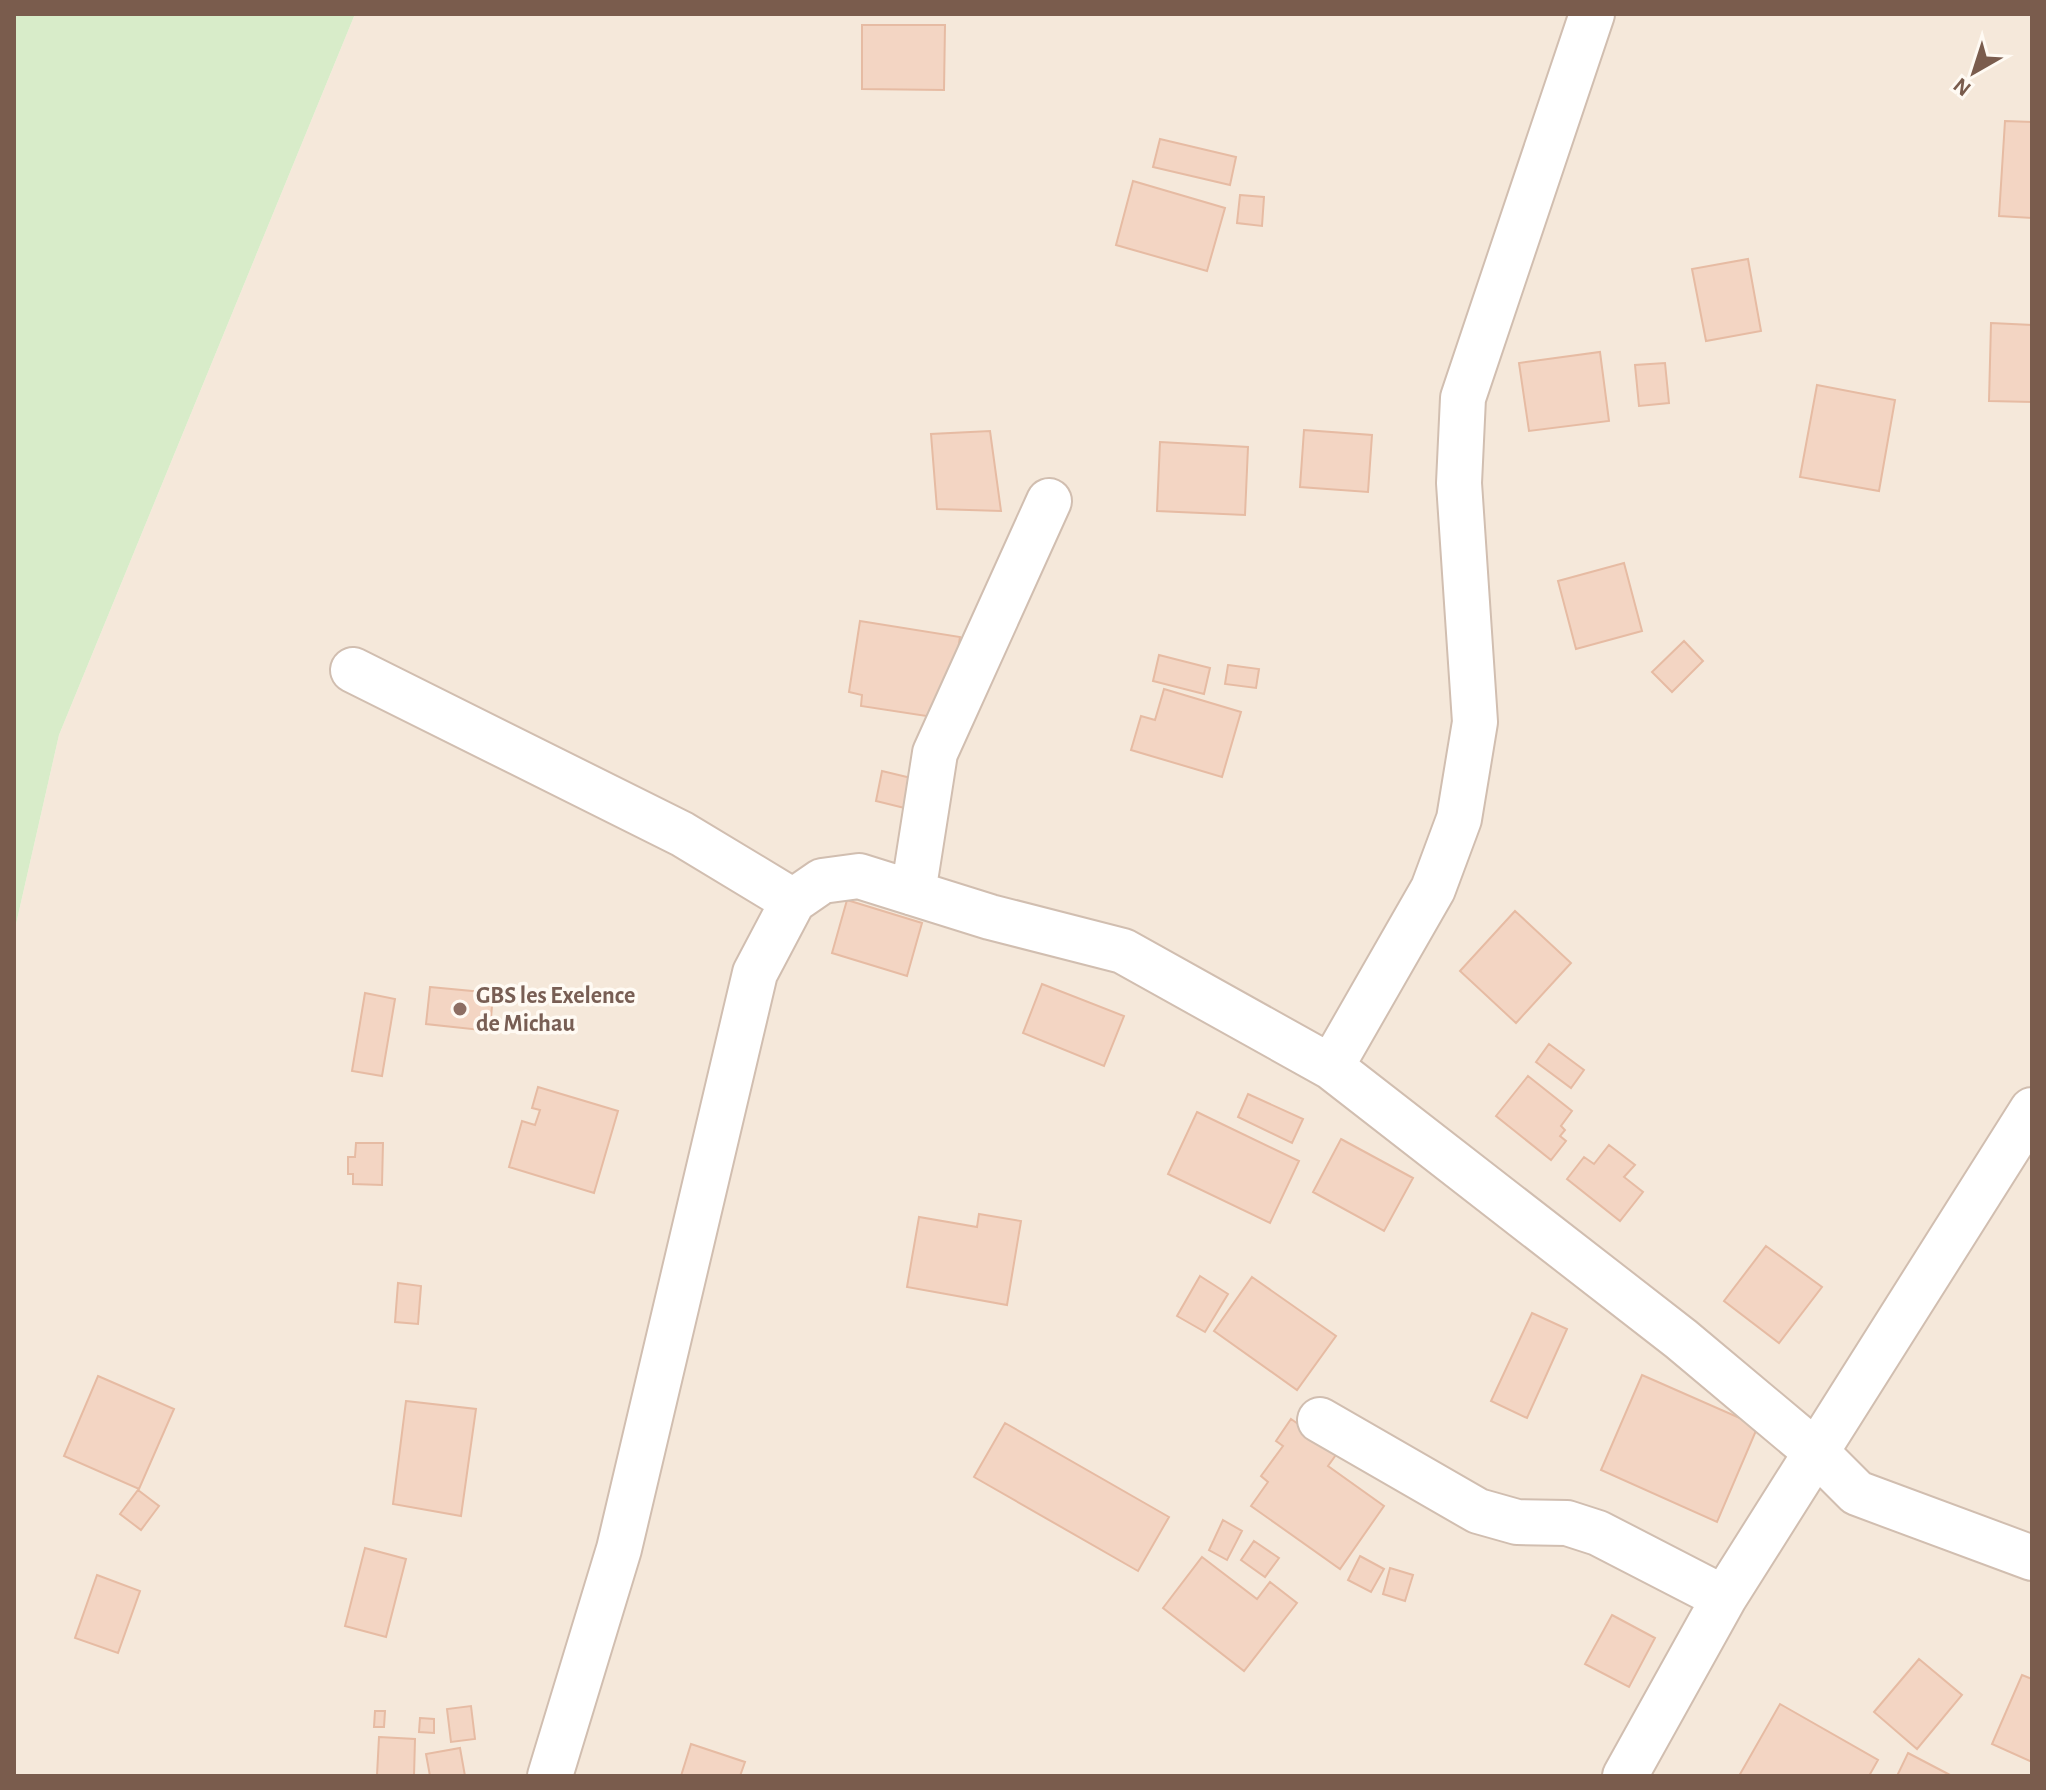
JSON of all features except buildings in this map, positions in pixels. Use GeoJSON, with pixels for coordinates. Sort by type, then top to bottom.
{"type":"FeatureCollection","features":[{"type":"Feature","properties":{"kind":"street"},"geometry":{"type":"LineString","coordinates":[[1331,1067],[1433,889],[1459,819],[1475,722],[1459,483],[1463,398],[1592,14]]}},
{"type":"Feature","properties":{"kind":"street"},"geometry":{"type":"LineString","coordinates":[[913,893],[935,753],[1049,501]]}},
{"type":"Feature","properties":{"kind":"street"},"geometry":{"type":"LineString","coordinates":[[353,670],[682,834],[793,901]]}},
{"type":"Feature","properties":{"kind":"street"},"geometry":{"type":"LineString","coordinates":[[550,1776],[619,1549],[755,973],[793,901],[822,881],[859,876],[1123,951],[1331,1067],[1681,1339],[1817,1453],[1857,1493],[2032,1558]]}},
{"type":"Feature","properties":{"kind":"street"},"geometry":{"type":"LineString","coordinates":[[1625,1776],[1724,1598],[2032,1110]]}},
{"type":"Feature","properties":{"kind":"street"},"geometry":{"type":"LineString","coordinates":[[1320,1420],[1478,1511],[1517,1522],[1567,1523],[1598,1533],[1724,1598]]}},
{"type":"Feature","properties":{"kind":"shaded area"},"geometry":{"type":"Polygon","coordinates":[[[355,14],[2032,14],[2032,1776],[14,1776],[14,933],[59,735],[355,14]]]}},
{"type":"Feature","properties":{"kind":"green space"},"geometry":{"type":"Polygon","coordinates":[[[14,14],[355,14],[59,735],[14,933],[14,14]]]}},
{"type":"Feature","properties":{"kind":"place","name":"GBS les Exelence de Michau"},"geometry":{"type":"Point","coordinates":[460,1009]}}]}
